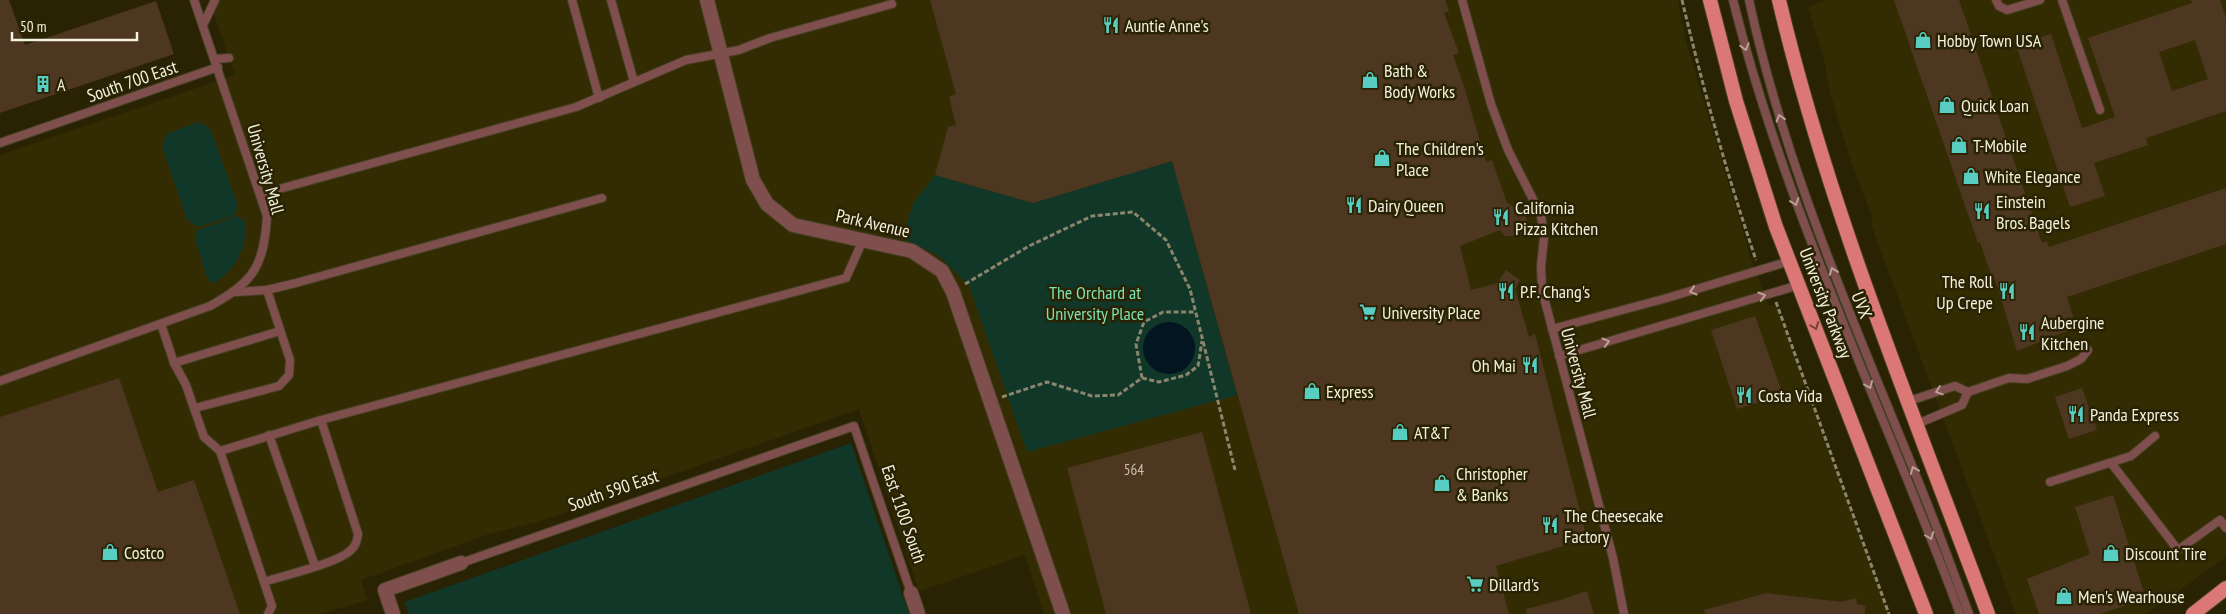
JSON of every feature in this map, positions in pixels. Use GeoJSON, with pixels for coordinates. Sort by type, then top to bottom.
{"type":"FeatureCollection","features":[{"type":"Feature","properties":{"kind":"main road","name":"University Parkway"},"geometry":{"type":"LineString","coordinates":[[1710,0],[1736,101],[1776,227],[1926,614]]}},
{"type":"Feature","properties":{"kind":"main road"},"geometry":{"type":"LineString","coordinates":[[1779,0],[1811,123],[1831,187],[1988,614]]}},
{"type":"Feature","properties":{"kind":"main road"},"geometry":{"type":"LineString","coordinates":[[2193,614],[2226,588]]}},
{"type":"Feature","properties":{"kind":"street","name":"Park Avenue"},"geometry":{"type":"LineString","coordinates":[[707,0],[752,180],[767,204],[793,225],[912,251],[942,271],[953,292],[1063,614]]}},
{"type":"Feature","properties":{"kind":"street","name":"South 590 East"},"geometry":{"type":"LineString","coordinates":[[393,614],[384,590],[461,563]]}},
{"type":"Feature","properties":{"kind":"street","name":"East 1100 South"},"geometry":{"type":"LineString","coordinates":[[911,592],[918,614]]}},
{"type":"Feature","properties":{"kind":"lane","name":"University Mall"},"geometry":{"type":"LineString","coordinates":[[0,381],[210,306],[236,292],[248,280],[258,264],[266,243],[267,216],[194,0]]}},
{"type":"Feature","properties":{"kind":"lane"},"geometry":{"type":"LineString","coordinates":[[203,25],[216,0]]}},
{"type":"Feature","properties":{"kind":"lane"},"geometry":{"type":"LineString","coordinates":[[572,0],[599,98]]}},
{"type":"Feature","properties":{"kind":"lane"},"geometry":{"type":"LineString","coordinates":[[612,0],[634,82]]}},
{"type":"Feature","properties":{"kind":"lane","name":"University Mall"},"geometry":{"type":"LineString","coordinates":[[1462,0],[1491,104],[1508,150],[1541,214],[1544,238],[1541,266],[1542,290],[1613,558],[1624,614]]}},
{"type":"Feature","properties":{"kind":"lane"},"geometry":{"type":"LineString","coordinates":[[1733,0],[1761,100],[1799,212],[1915,496],[1960,614]]}},
{"type":"Feature","properties":{"kind":"lane","name":"UVX"},"geometry":{"type":"LineString","coordinates":[[1748,0],[1774,100],[1810,208],[1844,301],[1920,486],[1969,614]]}},
{"type":"Feature","properties":{"kind":"lane"},"geometry":{"type":"LineString","coordinates":[[1996,0],[1999,6],[2008,10],[2040,0]]}},
{"type":"Feature","properties":{"kind":"lane"},"geometry":{"type":"LineString","coordinates":[[2062,0],[2100,110]]}},
{"type":"Feature","properties":{"kind":"lane"},"geometry":{"type":"LineString","coordinates":[[261,194],[576,107],[686,60],[739,50],[770,38],[892,4]]}},
{"type":"Feature","properties":{"kind":"lane","name":"South 700 East"},"geometry":{"type":"LineString","coordinates":[[0,143],[229,58]]}},
{"type":"Feature","properties":{"kind":"lane"},"geometry":{"type":"LineString","coordinates":[[236,292],[267,290],[602,198]]}},
{"type":"Feature","properties":{"kind":"lane"},"geometry":{"type":"LineString","coordinates":[[220,451],[321,420],[846,278],[863,240]]}},
{"type":"Feature","properties":{"kind":"lane"},"geometry":{"type":"LineString","coordinates":[[1552,330],[1790,261]]}},
{"type":"Feature","properties":{"kind":"lane"},"geometry":{"type":"LineString","coordinates":[[1559,356],[1799,285]]}},
{"type":"Feature","properties":{"kind":"lane"},"geometry":{"type":"LineString","coordinates":[[195,408],[279,386],[289,375],[290,360],[267,290]]}},
{"type":"Feature","properties":{"kind":"lane"},"geometry":{"type":"LineString","coordinates":[[161,324],[174,363],[186,385],[195,408],[204,437],[220,451],[272,606],[268,614]]}},
{"type":"Feature","properties":{"kind":"lane"},"geometry":{"type":"LineString","coordinates":[[174,363],[280,331]]}},
{"type":"Feature","properties":{"kind":"lane"},"geometry":{"type":"LineString","coordinates":[[1909,401],[1955,386],[1968,392],[2010,378],[2027,380],[2067,366],[2080,359],[2088,350]]}},
{"type":"Feature","properties":{"kind":"lane"},"geometry":{"type":"LineString","coordinates":[[1917,424],[1962,406],[1968,392]]}},
{"type":"Feature","properties":{"kind":"lane"},"geometry":{"type":"LineString","coordinates":[[264,582],[336,559],[349,552],[356,543],[358,534],[321,420]]}},
{"type":"Feature","properties":{"kind":"lane","name":"South 590 East"},"geometry":{"type":"LineString","coordinates":[[461,563],[854,426]]}},
{"type":"Feature","properties":{"kind":"lane","name":"East 1100 South"},"geometry":{"type":"LineString","coordinates":[[854,426],[911,592]]}},
{"type":"Feature","properties":{"kind":"lane"},"geometry":{"type":"LineString","coordinates":[[270,436],[314,566]]}},
{"type":"Feature","properties":{"kind":"lane"},"geometry":{"type":"LineString","coordinates":[[2050,482],[2112,464],[2131,456],[2155,436]]}},
{"type":"Feature","properties":{"kind":"lane"},"geometry":{"type":"LineString","coordinates":[[2112,464],[2178,550],[2220,520],[2226,528]]}},
{"type":"Feature","properties":{"kind":"path"},"geometry":{"type":"LineString","coordinates":[[1682,0],[1704,92],[1755,257]]}},
{"type":"Feature","properties":{"kind":"path"},"geometry":{"type":"LineString","coordinates":[[953,292],[1029,246],[1092,216],[1133,212],[1166,240],[1190,289],[1235,470]]}},
{"type":"Feature","properties":{"kind":"path"},"geometry":{"type":"LineString","coordinates":[[1777,307],[1889,614]]}},
{"type":"Feature","properties":{"kind":"path"},"geometry":{"type":"LineString","coordinates":[[1142,378],[1136,344],[1144,322],[1163,312],[1196,312]]}},
{"type":"Feature","properties":{"kind":"path"},"geometry":{"type":"LineString","coordinates":[[990,401],[1047,382],[1092,396],[1118,395],[1142,378],[1159,382],[1186,375],[1198,366],[1202,338]]}},
{"type":"Feature","properties":{"kind":"shaded area","name":"University Place"},"geometry":{"type":"Polygon","coordinates":[[[209,0],[1678,0],[1685,38],[1751,259],[1768,305],[1777,307],[1889,614],[1044,614],[1025,555],[919,591],[859,409],[538,522],[489,534],[361,580],[367,600],[321,614],[0,614],[0,155],[235,75],[209,0]]]}},
{"type":"Feature","properties":{"kind":"shaded area"},"geometry":{"type":"Polygon","coordinates":[[[1828,0],[2226,0],[2226,557],[2146,614],[2016,614],[1872,227],[1872,216],[1852,165],[1830,92],[1824,60],[1808,7],[1828,0]]]}},
{"type":"Feature","properties":{"kind":"green space"},"geometry":{"type":"Polygon","coordinates":[[[198,122],[210,128],[238,206],[234,215],[244,220],[245,226],[245,240],[237,260],[227,273],[213,283],[208,280],[195,239],[197,230],[230,219],[233,216],[198,227],[187,220],[162,146],[167,134],[198,122]]]}},
{"type":"Feature","properties":{"kind":"green space","name":"The Orchard at University Place"},"geometry":{"type":"Polygon","coordinates":[[[1172,161],[1237,395],[1027,452],[969,286],[939,256],[902,238],[914,202],[935,175],[1033,203],[1172,161]]]}},
{"type":"Feature","properties":{"kind":"green space"},"geometry":{"type":"Polygon","coordinates":[[[851,443],[909,614],[409,614],[405,602],[851,443]]]}},
{"type":"Feature","properties":{"kind":"water"},"geometry":{"type":"Polygon","coordinates":[[[1164,322],[1174,322],[1188,329],[1195,343],[1195,353],[1188,367],[1174,374],[1164,374],[1154,370],[1147,363],[1143,353],[1143,343],[1147,333],[1154,326],[1164,322]]]}},
{"type":"Feature","properties":{"kind":"building","name":"A"},"geometry":{"type":"Polygon","coordinates":[[[0,0],[9,0],[25,45],[156,1],[174,54],[0,113],[0,0]]]}},
{"type":"Feature","properties":{"kind":"building","name":"University Place"},"geometry":{"type":"Polygon","coordinates":[[[930,0],[1445,0],[1449,11],[1444,13],[1459,53],[1453,55],[1486,162],[1492,160],[1507,203],[1521,210],[1528,222],[1528,229],[1517,236],[1505,236],[1500,230],[1460,246],[1471,290],[1497,283],[1506,270],[1520,280],[1515,289],[1529,337],[1535,334],[1587,539],[1496,566],[1509,614],[1299,614],[1172,161],[1033,203],[935,175],[948,127],[956,125],[949,97],[956,94],[930,0]]]}},
{"type":"Feature","properties":{"kind":"building"},"geometry":{"type":"Polygon","coordinates":[[[1894,0],[1959,0],[2042,243],[2047,241],[2049,247],[2226,188],[2226,244],[2067,297],[2074,320],[2072,329],[2017,351],[1995,279],[1993,280],[1980,242],[1978,243],[1894,0]]]}},
{"type":"Feature","properties":{"kind":"building"},"geometry":{"type":"Polygon","coordinates":[[[2191,0],[2220,0],[2226,18],[2226,111],[2146,138],[2148,145],[2094,163],[2105,196],[2070,207],[2016,45],[2051,34],[2082,128],[2115,117],[2088,38],[2192,3],[2191,0]],[[2195,40],[2159,52],[2172,91],[2208,79],[2195,40]]]}},
{"type":"Feature","properties":{"kind":"building"},"geometry":{"type":"Polygon","coordinates":[[[1755,316],[1783,395],[1737,409],[1711,330],[1755,316]]]}},
{"type":"Feature","properties":{"kind":"building","name":"Costco"},"geometry":{"type":"Polygon","coordinates":[[[119,378],[158,492],[194,480],[240,614],[0,614],[0,417],[119,378]]]}},
{"type":"Feature","properties":{"kind":"building","name":"Panda Express"},"geometry":{"type":"Polygon","coordinates":[[[2082,388],[2097,430],[2069,439],[2055,397],[2082,388]]]}},
{"type":"Feature","properties":{"kind":"building"},"geometry":{"type":"Polygon","coordinates":[[[1202,432],[1251,614],[1106,614],[1067,468],[1202,432]]]}},
{"type":"Feature","properties":{"kind":"building"},"geometry":{"type":"Polygon","coordinates":[[[2113,495],[2146,599],[2100,614],[2039,614],[2027,579],[2090,554],[2075,507],[2113,495]]]}},
{"type":"Feature","properties":{"kind":"building"},"geometry":{"type":"Polygon","coordinates":[[[1587,591],[1594,614],[1527,614],[1526,609],[1587,591]]]}},
{"type":"Feature","properties":{"kind":"building"},"geometry":{"type":"Polygon","coordinates":[[[1766,593],[1842,602],[1856,598],[1857,604],[1865,606],[1865,614],[1705,614],[1704,610],[1766,593]]]}},
{"type":"Feature","properties":{"kind":"place","name":"Auntie Anne's"},"geometry":{"type":"Point","coordinates":[1111,25]}},
{"type":"Feature","properties":{"kind":"place","name":"Hobby Town USA"},"geometry":{"type":"Point","coordinates":[1923,40]}},
{"type":"Feature","properties":{"kind":"place","name":"Bath & Body Works"},"geometry":{"type":"Point","coordinates":[1370,80]}},
{"type":"Feature","properties":{"kind":"place","name":"A"},"geometry":{"type":"Point","coordinates":[43,84]}},
{"type":"Feature","properties":{"kind":"place","name":"Quick Loan"},"geometry":{"type":"Point","coordinates":[1947,105]}},
{"type":"Feature","properties":{"kind":"place","name":"T-Mobile"},"geometry":{"type":"Point","coordinates":[1959,145]}},
{"type":"Feature","properties":{"kind":"place","name":"The Children's Place"},"geometry":{"type":"Point","coordinates":[1382,158]}},
{"type":"Feature","properties":{"kind":"place","name":"White Elegance"},"geometry":{"type":"Point","coordinates":[1971,176]}},
{"type":"Feature","properties":{"kind":"place","name":"Dairy Queen"},"geometry":{"type":"Point","coordinates":[1354,205]}},
{"type":"Feature","properties":{"kind":"place","name":"Einstein Bros. Bagels"},"geometry":{"type":"Point","coordinates":[1982,211]}},
{"type":"Feature","properties":{"kind":"place","name":"California Pizza Kitchen"},"geometry":{"type":"Point","coordinates":[1501,217]}},
{"type":"Feature","properties":{"kind":"place","name":"P.F. Chang's"},"geometry":{"type":"Point","coordinates":[1506,291]}},
{"type":"Feature","properties":{"kind":"place","name":"The Roll Up Crepe"},"geometry":{"type":"Point","coordinates":[2007,291]}},
{"type":"Feature","properties":{"kind":"place","name":"University Place"},"geometry":{"type":"Point","coordinates":[1368,312]}},
{"type":"Feature","properties":{"kind":"place","name":"Aubergine Kitchen"},"geometry":{"type":"Point","coordinates":[2027,332]}},
{"type":"Feature","properties":{"kind":"place","name":"Oh Mai"},"geometry":{"type":"Point","coordinates":[1530,365]}},
{"type":"Feature","properties":{"kind":"place","name":"Express"},"geometry":{"type":"Point","coordinates":[1312,391]}},
{"type":"Feature","properties":{"kind":"place","name":"Costa Vida"},"geometry":{"type":"Point","coordinates":[1744,395]}},
{"type":"Feature","properties":{"kind":"place","name":"Panda Express"},"geometry":{"type":"Point","coordinates":[2076,414]}},
{"type":"Feature","properties":{"kind":"place","name":"AT&T"},"geometry":{"type":"Point","coordinates":[1400,432]}},
{"type":"Feature","properties":{"kind":"place","name":"Christopher & Banks"},"geometry":{"type":"Point","coordinates":[1442,483]}},
{"type":"Feature","properties":{"kind":"place","name":"The Cheesecake Factory"},"geometry":{"type":"Point","coordinates":[1550,525]}},
{"type":"Feature","properties":{"kind":"place","name":"Costco"},"geometry":{"type":"Point","coordinates":[110,552]}},
{"type":"Feature","properties":{"kind":"place","name":"Discount Tire"},"geometry":{"type":"Point","coordinates":[2111,553]}},
{"type":"Feature","properties":{"kind":"place","name":"Dillard's"},"geometry":{"type":"Point","coordinates":[1475,584]}},
{"type":"Feature","properties":{"kind":"place","name":"Men's Wearhouse"},"geometry":{"type":"Point","coordinates":[2064,596]}}]}
